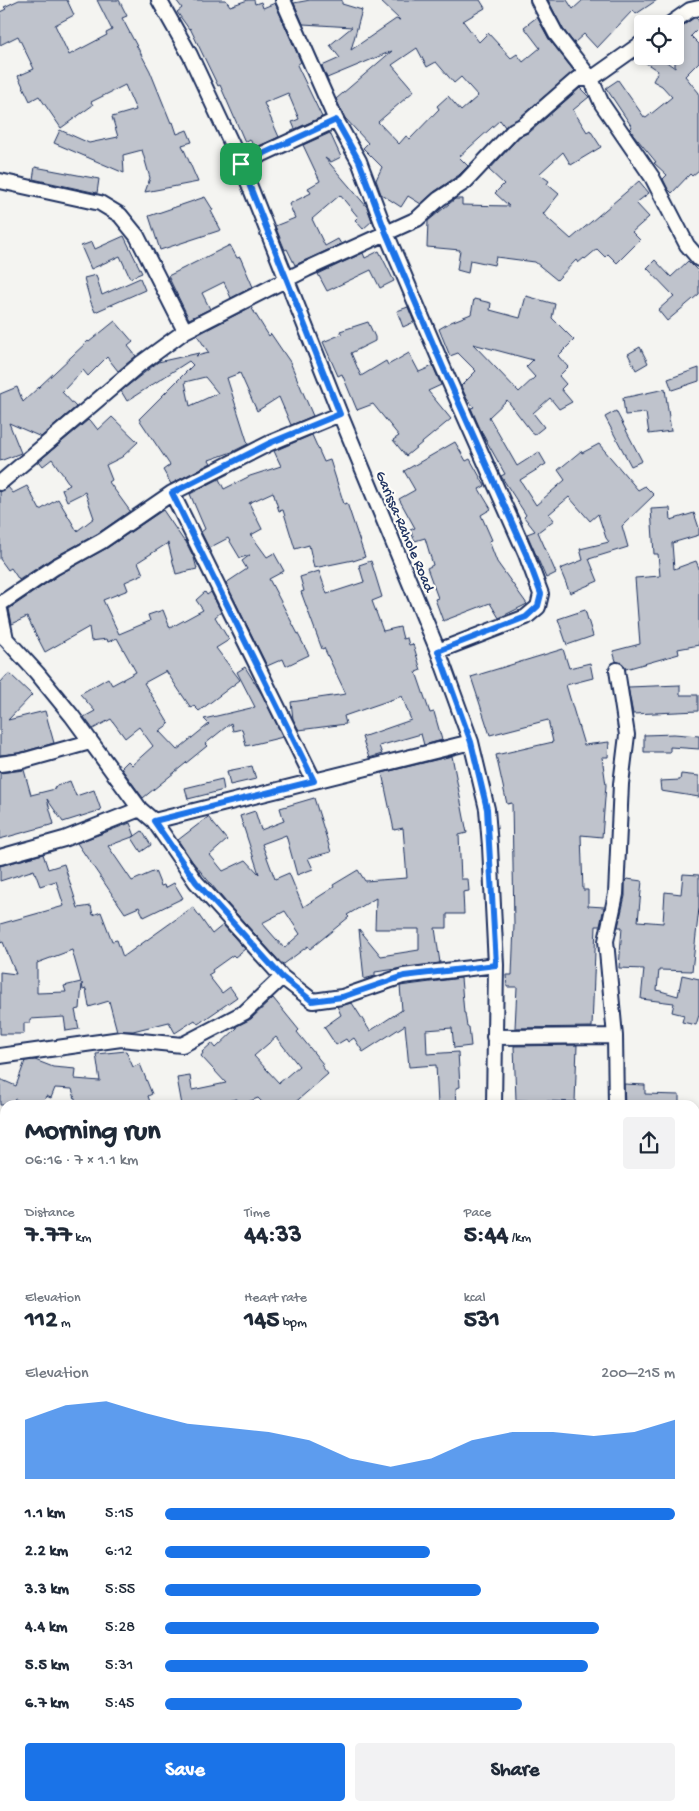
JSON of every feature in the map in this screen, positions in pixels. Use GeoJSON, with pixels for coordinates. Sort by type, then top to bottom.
{"type":"FeatureCollection","features":[{"type":"Feature","properties":{"kind":"street","name":"Garissa-Rahole Road"},"geometry":{"type":"LineString","coordinates":[[159,0],[190,55],[241,164],[340,414],[438,651],[471,742],[487,809],[496,965],[494,1100]]}},
{"type":"Feature","properties":{"kind":"street"},"geometry":{"type":"LineString","coordinates":[[283,0],[336,120],[359,161],[386,233],[526,554],[541,594],[538,606],[526,617],[438,651]]}},
{"type":"Feature","properties":{"kind":"street"},"geometry":{"type":"LineString","coordinates":[[538,0],[556,34],[591,79],[602,104],[652,177],[687,245],[699,260]]}},
{"type":"Feature","properties":{"kind":"street"},"geometry":{"type":"LineString","coordinates":[[683,15],[690,10],[699,8]]}},
{"type":"Feature","properties":{"kind":"street"},"geometry":{"type":"LineString","coordinates":[[0,483],[119,381],[185,331],[287,279],[417,219],[439,199],[465,182],[514,130],[524,125],[577,79],[591,79],[634,49]]}},
{"type":"Feature","properties":{"kind":"street"},"geometry":{"type":"LineString","coordinates":[[241,164],[336,120]]}},
{"type":"Feature","properties":{"kind":"street"},"geometry":{"type":"LineString","coordinates":[[0,181],[100,203],[120,215],[137,236],[185,331]]}},
{"type":"Feature","properties":{"kind":"street"},"geometry":{"type":"LineString","coordinates":[[0,604],[55,567],[102,541],[172,493],[270,443],[340,414]]}},
{"type":"Feature","properties":{"kind":"street"},"geometry":{"type":"LineString","coordinates":[[172,493],[314,781]]}},
{"type":"Feature","properties":{"kind":"street"},"geometry":{"type":"LineString","coordinates":[[0,610],[3,637],[66,709],[140,809],[154,821],[196,882],[282,977],[312,1001],[342,997],[404,976],[496,965]]}},
{"type":"Feature","properties":{"kind":"street"},"geometry":{"type":"LineString","coordinates":[[616,1100],[615,1036],[606,941],[616,894],[621,784],[627,735],[617,670]]}},
{"type":"Feature","properties":{"kind":"street"},"geometry":{"type":"LineString","coordinates":[[0,764],[22,761],[90,742]]}},
{"type":"Feature","properties":{"kind":"street"},"geometry":{"type":"LineString","coordinates":[[154,821],[471,742]]}},
{"type":"Feature","properties":{"kind":"street"},"geometry":{"type":"LineString","coordinates":[[0,857],[64,839],[140,809]]}},
{"type":"Feature","properties":{"kind":"street"},"geometry":{"type":"LineString","coordinates":[[0,1056],[121,1039],[182,1045],[246,1012],[282,977]]}},
{"type":"Feature","properties":{"kind":"street"},"geometry":{"type":"LineString","coordinates":[[494,1037],[615,1036]]}},
{"type":"Feature","properties":{"kind":"building"},"geometry":{"type":"Polygon","coordinates":[[[19,0],[67,0],[74,15],[55,25],[69,55],[107,35],[106,33],[112,30],[97,0],[119,0],[127,16],[122,18],[150,71],[171,123],[173,122],[177,134],[187,130],[192,142],[182,145],[198,182],[145,192],[150,178],[142,150],[123,155],[124,173],[54,143],[60,130],[89,143],[118,137],[112,117],[136,110],[125,85],[91,102],[93,105],[61,128],[39,96],[30,101],[18,76],[34,69],[18,36],[0,45],[0,12],[6,9],[4,7],[19,0]]]}},
{"type":"Feature","properties":{"kind":"building"},"geometry":{"type":"Polygon","coordinates":[[[176,0],[226,0],[230,6],[254,0],[255,4],[261,2],[263,8],[275,3],[301,62],[297,65],[322,117],[295,129],[292,122],[299,119],[288,93],[264,103],[279,137],[254,148],[250,139],[245,142],[220,85],[218,86],[190,28],[177,12],[182,8],[176,0]]]}},
{"type":"Feature","properties":{"kind":"building"},"geometry":{"type":"Polygon","coordinates":[[[310,0],[342,0],[342,4],[362,10],[351,50],[396,19],[400,20],[379,0],[480,0],[485,8],[463,21],[479,42],[488,33],[511,58],[517,54],[523,62],[540,48],[524,27],[537,17],[549,39],[574,71],[519,118],[505,127],[500,120],[459,157],[468,166],[459,175],[434,192],[421,204],[408,196],[401,207],[381,194],[376,180],[382,167],[363,148],[368,143],[345,118],[336,99],[392,51],[327,78],[322,66],[340,58],[330,45],[352,27],[303,24],[294,3],[310,0]],[[417,48],[392,65],[414,91],[378,122],[399,144],[406,136],[410,139],[439,109],[437,106],[448,96],[461,111],[478,96],[461,77],[454,83],[436,62],[427,67],[417,48]]]}},
{"type":"Feature","properties":{"kind":"building"},"geometry":{"type":"Polygon","coordinates":[[[548,0],[567,0],[573,9],[583,0],[657,0],[636,14],[633,10],[597,48],[584,34],[574,43],[563,29],[548,0]]]}},
{"type":"Feature","properties":{"kind":"building"},"geometry":{"type":"Polygon","coordinates":[[[694,18],[699,21],[699,28],[691,36],[699,44],[699,62],[685,76],[699,93],[699,170],[692,176],[690,174],[672,193],[663,179],[667,175],[654,163],[656,162],[633,134],[630,129],[632,127],[606,88],[618,80],[646,118],[672,97],[662,86],[653,81],[658,71],[649,65],[671,65],[675,68],[675,65],[684,65],[684,25],[694,18]]]}},
{"type":"Feature","properties":{"kind":"building"},"geometry":{"type":"Polygon","coordinates":[[[580,88],[589,97],[573,110],[587,132],[590,130],[601,147],[571,165],[563,152],[539,174],[549,181],[547,184],[559,194],[543,214],[571,239],[639,181],[649,193],[636,203],[649,217],[632,232],[640,240],[617,263],[608,254],[605,257],[597,249],[578,263],[576,260],[557,280],[535,262],[496,257],[494,265],[470,260],[468,273],[457,270],[460,250],[427,247],[428,221],[455,199],[462,199],[462,205],[509,206],[495,193],[504,184],[489,170],[519,137],[530,132],[580,88]]]}},
{"type":"Feature","properties":{"kind":"building"},"geometry":{"type":"Polygon","coordinates":[[[330,133],[341,157],[331,162],[325,158],[367,207],[372,221],[363,229],[355,220],[358,217],[340,195],[312,219],[325,246],[338,239],[341,244],[295,265],[287,249],[285,250],[275,226],[295,218],[289,204],[311,193],[308,188],[320,181],[303,145],[330,133]]]}},
{"type":"Feature","properties":{"kind":"building"},"geometry":{"type":"Polygon","coordinates":[[[35,167],[99,179],[97,193],[33,179],[35,167]]]}},
{"type":"Feature","properties":{"kind":"building"},"geometry":{"type":"Polygon","coordinates":[[[205,197],[213,210],[211,211],[221,230],[160,250],[149,216],[205,197]]]}},
{"type":"Feature","properties":{"kind":"building"},"geometry":{"type":"Polygon","coordinates":[[[124,236],[142,273],[130,278],[120,256],[91,269],[81,246],[92,242],[95,249],[124,236]]]}},
{"type":"Feature","properties":{"kind":"building"},"geometry":{"type":"Polygon","coordinates":[[[230,245],[237,258],[240,257],[253,287],[231,298],[224,282],[202,293],[210,309],[189,319],[168,276],[230,245]]]}},
{"type":"Feature","properties":{"kind":"building"},"geometry":{"type":"Polygon","coordinates":[[[379,251],[394,281],[380,288],[371,270],[327,291],[318,274],[363,253],[365,258],[379,251]]]}},
{"type":"Feature","properties":{"kind":"building"},"geometry":{"type":"Polygon","coordinates":[[[655,260],[671,277],[688,261],[699,272],[699,294],[667,321],[658,310],[674,296],[647,268],[655,260]]]}},
{"type":"Feature","properties":{"kind":"building"},"geometry":{"type":"Polygon","coordinates":[[[96,275],[102,295],[140,278],[145,290],[95,312],[84,278],[96,275]]]}},
{"type":"Feature","properties":{"kind":"building"},"geometry":{"type":"Polygon","coordinates":[[[526,296],[555,304],[552,318],[574,340],[558,356],[568,367],[559,376],[566,384],[561,389],[572,402],[559,409],[550,398],[533,413],[544,427],[534,435],[507,400],[489,417],[517,466],[539,452],[546,464],[520,480],[536,505],[565,480],[558,470],[581,451],[582,453],[599,444],[638,490],[645,486],[654,495],[622,526],[628,547],[589,559],[598,581],[570,593],[560,569],[583,560],[580,549],[609,542],[598,514],[590,521],[569,497],[549,514],[554,520],[538,532],[556,573],[546,578],[527,534],[535,531],[524,517],[526,515],[501,476],[505,474],[482,433],[471,408],[474,407],[467,399],[461,386],[476,371],[458,353],[450,356],[439,329],[471,314],[474,299],[491,303],[490,310],[520,318],[526,296]],[[473,344],[519,392],[535,377],[526,367],[533,360],[473,344]]]}},
{"type":"Feature","properties":{"kind":"building"},"geometry":{"type":"Polygon","coordinates":[[[251,307],[269,336],[271,334],[290,362],[313,416],[291,425],[279,397],[257,411],[240,373],[227,378],[248,444],[209,460],[211,463],[171,484],[163,470],[170,465],[139,419],[193,365],[189,361],[127,401],[121,391],[158,362],[199,353],[196,356],[209,353],[197,335],[251,307]],[[205,377],[185,382],[190,406],[218,393],[205,377]]]}},
{"type":"Feature","properties":{"kind":"building"},"geometry":{"type":"Polygon","coordinates":[[[408,307],[414,322],[403,327],[397,311],[408,307]]]}},
{"type":"Feature","properties":{"kind":"building"},"geometry":{"type":"Polygon","coordinates":[[[115,321],[133,342],[128,346],[136,356],[118,371],[107,357],[88,376],[83,370],[62,392],[76,407],[41,437],[9,423],[21,453],[0,461],[0,394],[17,387],[23,402],[88,341],[115,321]]]}},
{"type":"Feature","properties":{"kind":"building"},"geometry":{"type":"Polygon","coordinates":[[[368,322],[375,341],[351,353],[361,376],[386,361],[388,365],[409,353],[419,372],[433,366],[441,385],[428,391],[451,419],[406,456],[393,440],[399,436],[373,404],[357,410],[342,374],[338,376],[323,342],[342,334],[340,331],[368,322]]]}},
{"type":"Feature","properties":{"kind":"building"},"geometry":{"type":"Polygon","coordinates":[[[640,347],[648,363],[636,370],[628,354],[640,347]]]}},
{"type":"Feature","properties":{"kind":"building"},"geometry":{"type":"Polygon","coordinates":[[[699,368],[699,381],[672,390],[668,379],[699,368]]]}},
{"type":"Feature","properties":{"kind":"building"},"geometry":{"type":"Polygon","coordinates":[[[665,389],[671,431],[649,434],[646,413],[625,415],[623,398],[665,389]]]}},
{"type":"Feature","properties":{"kind":"building"},"geometry":{"type":"Polygon","coordinates":[[[616,411],[642,461],[631,466],[605,417],[616,411]]]}},
{"type":"Feature","properties":{"kind":"building"},"geometry":{"type":"Polygon","coordinates":[[[112,417],[138,442],[122,457],[106,465],[112,480],[109,482],[130,511],[97,534],[51,559],[19,580],[11,568],[8,570],[0,559],[0,492],[8,487],[13,493],[27,486],[40,510],[58,499],[77,531],[94,518],[85,492],[67,501],[62,489],[70,485],[52,459],[43,466],[39,461],[88,420],[98,430],[112,417]]]}},
{"type":"Feature","properties":{"kind":"building"},"geometry":{"type":"Polygon","coordinates":[[[312,435],[324,462],[330,460],[344,504],[347,503],[365,557],[314,568],[309,545],[295,549],[283,510],[279,511],[273,492],[249,503],[262,529],[251,535],[267,557],[274,553],[284,571],[269,579],[309,655],[286,666],[283,659],[267,666],[226,583],[247,569],[242,561],[250,555],[240,558],[228,538],[209,548],[201,532],[205,529],[190,494],[219,479],[224,489],[250,476],[281,466],[274,451],[312,435]]]}},
{"type":"Feature","properties":{"kind":"building"},"geometry":{"type":"Polygon","coordinates":[[[455,442],[466,461],[470,459],[485,486],[479,489],[491,509],[481,515],[492,540],[489,541],[497,562],[527,604],[499,618],[490,603],[443,621],[435,599],[438,598],[427,568],[433,565],[425,538],[415,541],[410,530],[415,528],[399,499],[415,490],[404,471],[455,442]]]}},
{"type":"Feature","properties":{"kind":"building"},"geometry":{"type":"Polygon","coordinates":[[[670,508],[671,520],[694,513],[699,528],[699,535],[672,543],[674,569],[696,561],[699,568],[699,645],[678,649],[679,654],[626,669],[623,664],[616,661],[613,651],[640,644],[635,578],[660,576],[658,554],[654,554],[651,509],[670,508]]]}},
{"type":"Feature","properties":{"kind":"building"},"geometry":{"type":"Polygon","coordinates":[[[163,510],[185,540],[197,569],[176,574],[168,543],[138,562],[143,574],[125,582],[128,590],[103,600],[119,634],[150,621],[148,615],[163,610],[170,628],[203,610],[196,600],[205,592],[207,595],[211,592],[221,612],[215,617],[229,640],[216,648],[240,680],[199,711],[194,706],[191,708],[166,671],[144,683],[169,724],[159,731],[177,750],[209,724],[204,719],[255,707],[237,672],[245,667],[263,696],[283,737],[246,746],[242,729],[233,731],[231,723],[205,744],[207,746],[143,798],[121,768],[128,761],[132,765],[153,746],[139,727],[125,738],[111,719],[93,729],[84,717],[95,711],[80,694],[108,678],[112,685],[136,672],[117,638],[108,642],[107,639],[91,641],[89,627],[45,652],[27,617],[12,624],[9,609],[60,574],[107,548],[163,510]]]}},
{"type":"Feature","properties":{"kind":"building"},"geometry":{"type":"Polygon","coordinates":[[[371,561],[382,597],[372,601],[383,631],[400,627],[403,639],[407,638],[409,645],[413,644],[421,670],[416,672],[430,713],[434,712],[442,740],[424,745],[421,734],[379,746],[382,754],[369,758],[362,737],[411,720],[402,696],[344,716],[346,724],[299,730],[293,719],[291,702],[346,694],[324,648],[322,649],[301,592],[304,591],[300,577],[319,571],[327,594],[364,582],[359,565],[371,561]]]}},
{"type":"Feature","properties":{"kind":"building"},"geometry":{"type":"Polygon","coordinates":[[[585,610],[593,636],[567,645],[558,619],[585,610]]]}},
{"type":"Feature","properties":{"kind":"building"},"geometry":{"type":"Polygon","coordinates":[[[563,649],[569,668],[590,663],[593,678],[566,685],[584,745],[609,742],[608,757],[602,757],[606,785],[602,837],[581,835],[583,890],[588,890],[588,906],[604,907],[600,926],[596,926],[592,1027],[515,1028],[517,987],[507,987],[506,975],[512,975],[514,925],[512,803],[507,804],[496,755],[553,742],[548,720],[490,735],[471,677],[563,649]]]}},
{"type":"Feature","properties":{"kind":"building"},"geometry":{"type":"Polygon","coordinates":[[[9,673],[32,695],[8,720],[45,711],[54,743],[19,753],[0,755],[0,683],[9,673]]]}},
{"type":"Feature","properties":{"kind":"building"},"geometry":{"type":"Polygon","coordinates":[[[680,685],[680,695],[698,695],[698,711],[633,714],[628,687],[680,685]]]}},
{"type":"Feature","properties":{"kind":"building"},"geometry":{"type":"Polygon","coordinates":[[[674,734],[699,736],[699,749],[670,747],[670,752],[644,752],[644,735],[674,734]]]}},
{"type":"Feature","properties":{"kind":"building"},"geometry":{"type":"Polygon","coordinates":[[[452,756],[467,833],[459,835],[461,879],[468,879],[469,891],[463,892],[464,914],[447,914],[447,928],[435,928],[440,963],[375,972],[375,976],[364,979],[359,929],[381,956],[419,950],[419,929],[375,929],[376,898],[347,915],[349,917],[310,949],[308,946],[284,964],[281,963],[225,901],[192,861],[178,840],[208,817],[227,840],[210,855],[223,871],[246,860],[259,874],[240,816],[255,811],[261,830],[284,821],[280,808],[314,798],[331,852],[308,858],[313,869],[297,875],[286,835],[262,844],[275,879],[289,873],[303,907],[334,887],[333,885],[358,870],[365,881],[407,878],[403,828],[394,830],[382,773],[452,756]],[[285,911],[262,923],[284,948],[300,934],[285,911]]]}},
{"type":"Feature","properties":{"kind":"building"},"geometry":{"type":"Polygon","coordinates":[[[252,766],[256,779],[230,785],[227,771],[252,766]]]}},
{"type":"Feature","properties":{"kind":"building"},"geometry":{"type":"Polygon","coordinates":[[[24,770],[31,795],[55,789],[54,787],[70,781],[76,796],[94,790],[101,810],[63,822],[47,799],[54,824],[0,839],[0,773],[24,770]]]}},
{"type":"Feature","properties":{"kind":"building"},"geometry":{"type":"Polygon","coordinates":[[[681,774],[699,776],[699,797],[661,791],[660,781],[680,780],[681,774]]]}},
{"type":"Feature","properties":{"kind":"building"},"geometry":{"type":"Polygon","coordinates":[[[222,779],[224,790],[188,799],[185,788],[222,779]]]}},
{"type":"Feature","properties":{"kind":"building"},"geometry":{"type":"Polygon","coordinates":[[[130,823],[135,836],[108,846],[132,881],[155,871],[161,886],[164,885],[165,888],[174,883],[183,898],[144,917],[139,907],[125,913],[77,843],[130,823]]]}},
{"type":"Feature","properties":{"kind":"building"},"geometry":{"type":"Polygon","coordinates":[[[142,831],[151,845],[141,852],[132,838],[142,831]]]}},
{"type":"Feature","properties":{"kind":"building"},"geometry":{"type":"Polygon","coordinates":[[[43,854],[48,869],[64,864],[78,908],[91,906],[93,915],[101,912],[112,941],[117,940],[123,957],[193,907],[212,934],[223,925],[245,949],[235,957],[233,955],[208,975],[222,993],[230,987],[237,997],[198,1024],[195,1020],[175,1033],[169,1022],[133,1031],[117,1031],[109,1001],[89,1007],[86,989],[83,990],[82,983],[80,1009],[75,1010],[79,1029],[66,1031],[64,1017],[30,1019],[30,1023],[24,1023],[24,1034],[0,1034],[0,972],[16,974],[3,942],[0,943],[0,924],[64,906],[56,881],[40,886],[34,870],[0,881],[0,866],[43,854]],[[72,950],[37,963],[37,993],[66,992],[64,986],[81,982],[72,950]]]}},
{"type":"Feature","properties":{"kind":"building"},"geometry":{"type":"Polygon","coordinates":[[[683,874],[699,875],[699,908],[692,971],[659,970],[657,990],[678,996],[682,975],[699,979],[699,1015],[696,1025],[682,1022],[684,1015],[672,1012],[674,1003],[641,999],[644,969],[619,968],[622,927],[618,927],[625,896],[625,881],[627,879],[642,881],[638,921],[663,923],[665,892],[681,894],[683,874]]]}},
{"type":"Feature","properties":{"kind":"building"},"geometry":{"type":"Polygon","coordinates":[[[461,978],[464,1013],[467,1027],[469,1027],[471,1046],[454,1048],[452,1028],[426,1030],[427,1054],[458,1052],[460,1087],[456,1088],[457,1100],[438,1100],[436,1065],[409,1067],[405,1025],[363,1052],[354,1038],[348,1042],[346,1039],[336,1045],[324,1027],[341,1015],[337,1006],[352,1003],[370,1031],[402,1010],[400,986],[461,978]]]}},
{"type":"Feature","properties":{"kind":"building"},"geometry":{"type":"Polygon","coordinates":[[[273,998],[299,1030],[297,1032],[323,1064],[321,1065],[328,1074],[298,1100],[260,1100],[258,1098],[253,1100],[181,1100],[177,1078],[190,1076],[192,1090],[226,1083],[201,1056],[202,1052],[212,1043],[216,1048],[237,1028],[235,1027],[251,1019],[273,998]],[[276,1037],[254,1056],[279,1083],[299,1066],[276,1037]]]}},
{"type":"Feature","properties":{"kind":"building"},"geometry":{"type":"Polygon","coordinates":[[[577,1045],[575,1100],[516,1100],[514,1046],[577,1045]]]}},
{"type":"Feature","properties":{"kind":"building"},"geometry":{"type":"Polygon","coordinates":[[[126,1051],[133,1067],[140,1064],[152,1094],[148,1096],[149,1100],[75,1100],[72,1089],[55,1088],[51,1098],[46,1096],[44,1100],[0,1100],[0,1079],[16,1086],[25,1061],[35,1060],[53,1067],[76,1069],[75,1079],[100,1081],[96,1054],[126,1051]]]}},
{"type":"Feature","properties":{"kind":"building"},"geometry":{"type":"Polygon","coordinates":[[[624,1084],[645,1085],[645,1094],[679,1095],[679,1100],[625,1100],[624,1084]]]}},
{"type":"Feature","properties":{"kind":"route"},"geometry":{"type":"LineString","coordinates":[[336,120],[359,161],[386,233],[526,554],[541,594],[538,606],[526,617],[438,651],[471,742],[487,809],[496,965],[404,976],[342,997],[312,1001],[282,977],[196,882],[154,821],[314,781],[172,493],[270,443],[340,414],[241,164],[336,120]]}}]}
